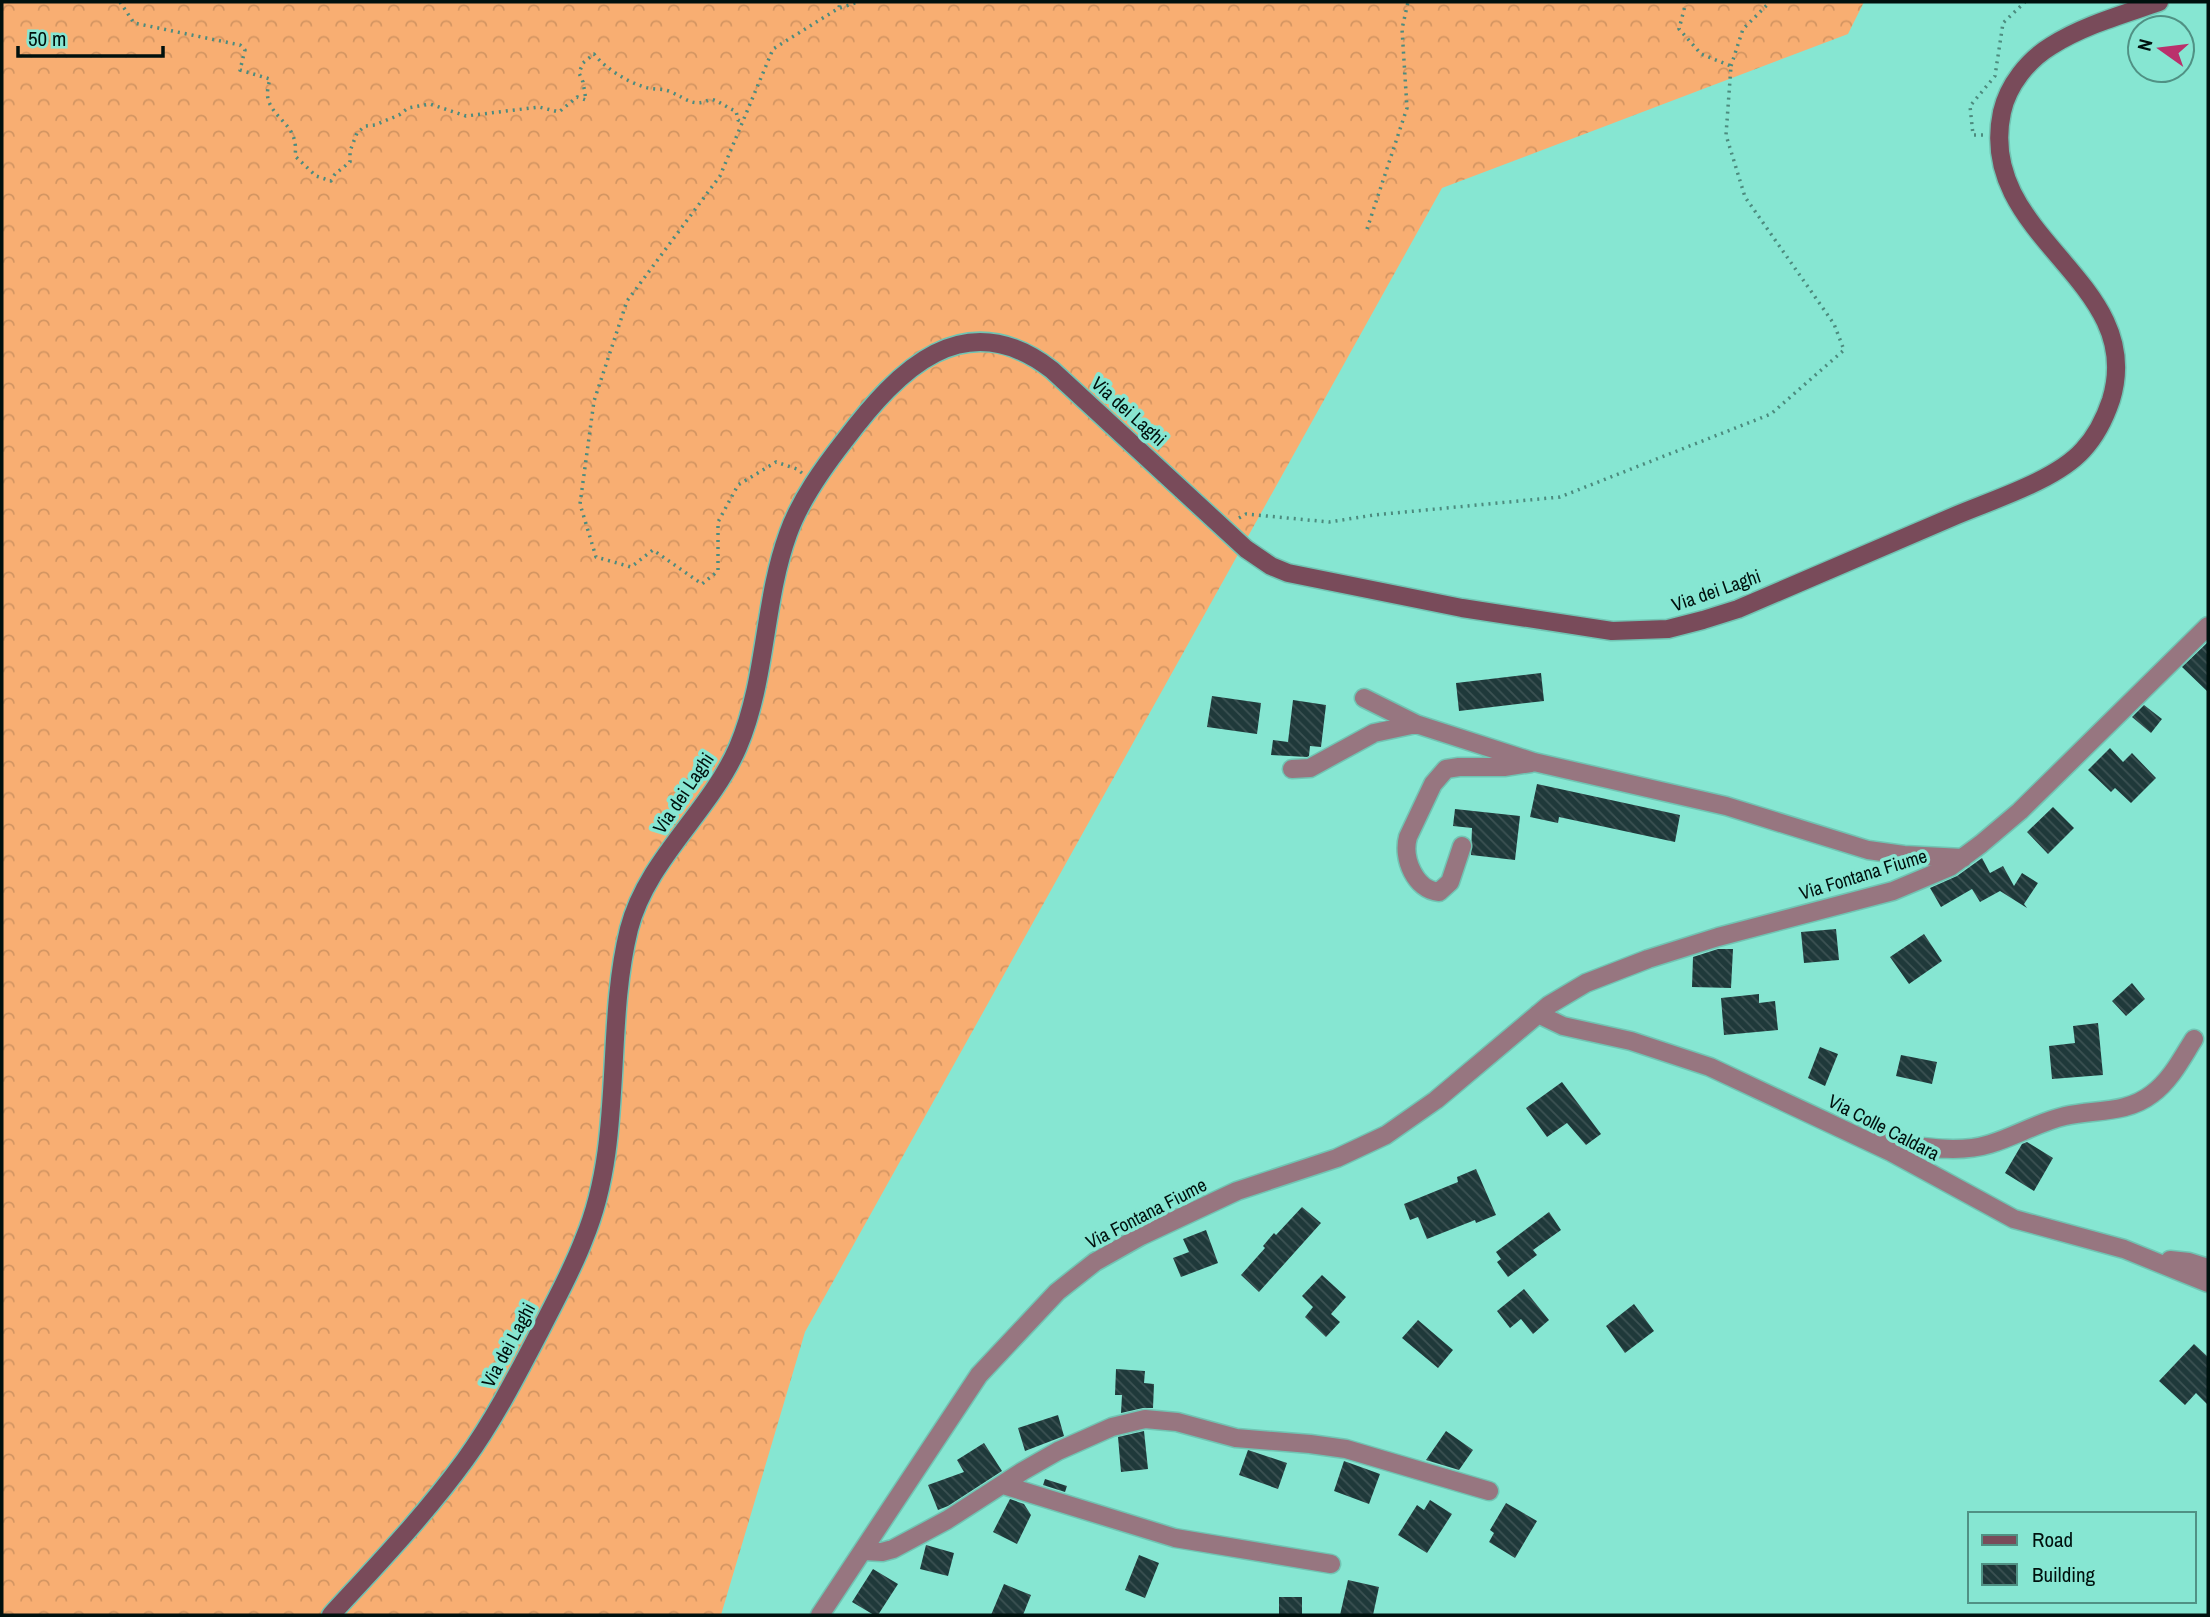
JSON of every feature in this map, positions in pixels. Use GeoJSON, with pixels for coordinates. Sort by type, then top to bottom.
{"type":"FeatureCollection","features":[{"type":"Feature","properties":{"kind":"main road","name":"Via dei Laghi"},"geometry":{"type":"LineString","coordinates":[[331,1615],[400,1539],[473,1449],[528,1354],[584,1241],[596,1208],[605,1162],[623,959],[631,922],[653,874],[716,785],[737,750],[756,692],[773,592],[784,545],[794,518],[814,483],[875,402],[901,375],[922,360],[947,348],[973,343],[993,344],[1026,353],[1052,370],[1246,549],[1279,570],[1302,577],[1462,608],[1589,629],[1627,632],[1686,625],[1738,608],[2048,475],[2074,460],[2084,450],[2102,422],[2115,388],[2115,356],[2109,329],[2094,300],[2030,222],[2007,184],[2000,157],[1999,134],[2003,109],[2011,88],[2049,47],[2113,17],[2159,2]]}},
{"type":"Feature","properties":{"kind":"street","name":"Via Fontana Fiume"},"geometry":{"type":"LineString","coordinates":[[820,1615],[979,1375],[1027,1322],[1076,1276],[1130,1242],[1237,1191],[1337,1158],[1386,1135],[1436,1100],[1534,1017],[1574,989],[1606,974],[1708,940],[1893,891],[1933,876],[1963,858],[2031,800],[2208,626]]}},
{"type":"Feature","properties":{"kind":"street"},"geometry":{"type":"LineString","coordinates":[[1364,698],[1416,724],[1534,762],[1726,806],[1868,850],[1963,858]]}},
{"type":"Feature","properties":{"kind":"street"},"geometry":{"type":"LineString","coordinates":[[1292,769],[1303,770],[1315,766],[1374,733],[1416,724]]}},
{"type":"Feature","properties":{"kind":"street"},"geometry":{"type":"LineString","coordinates":[[1462,846],[1450,882],[1439,892],[1424,886],[1406,858],[1408,837],[1440,773],[1452,767],[1504,767],[1534,762]]}},
{"type":"Feature","properties":{"kind":"street","name":"Via Colle Caldara"},"geometry":{"type":"LineString","coordinates":[[1534,1017],[1631,1041],[1696,1062],[1868,1140],[2014,1219],[2103,1243],[2208,1283]]}},
{"type":"Feature","properties":{"kind":"street"},"geometry":{"type":"LineString","coordinates":[[1868,1140],[1943,1148],[1975,1147],[1999,1141],[2057,1118],[2122,1109],[2144,1099],[2164,1083],[2194,1039]]}},
{"type":"Feature","properties":{"kind":"street"},"geometry":{"type":"LineString","coordinates":[[2149,1259],[2183,1261],[2208,1268]]}},
{"type":"Feature","properties":{"kind":"street"},"geometry":{"type":"LineString","coordinates":[[864,1551],[881,1552],[893,1549],[947,1520],[1045,1458],[1105,1430],[1130,1422],[1153,1419],[1185,1424],[1236,1438],[1346,1449],[1489,1491]]}},
{"type":"Feature","properties":{"kind":"street"},"geometry":{"type":"LineString","coordinates":[[1003,1485],[1175,1538],[1331,1564]]}},
{"type":"Feature","properties":{"kind":"path"},"geometry":{"type":"LineString","coordinates":[[120,2],[134,23],[240,45],[245,50],[240,70],[270,79],[268,102],[289,126],[297,145],[295,156],[316,176],[331,181],[335,174],[350,162],[350,151],[357,133],[365,126],[375,125],[399,115],[408,108],[430,104],[466,116],[539,107],[559,111],[577,97],[586,100],[579,74],[583,63],[594,54],[603,65],[645,88],[669,91],[688,103],[703,104],[711,99],[720,101],[736,111],[738,120],[743,122]]}},
{"type":"Feature","properties":{"kind":"path"},"geometry":{"type":"LineString","coordinates":[[839,8],[840,2]]}},
{"type":"Feature","properties":{"kind":"path"},"geometry":{"type":"LineString","coordinates":[[814,483],[797,469],[776,463],[738,485],[718,522],[718,571],[702,584],[653,550],[631,567],[596,557],[580,504],[594,401],[627,301],[720,176],[773,49],[839,8],[858,2]]}},
{"type":"Feature","properties":{"kind":"path"},"geometry":{"type":"LineString","coordinates":[[1367,229],[1407,108],[1402,29],[1408,2]]}},
{"type":"Feature","properties":{"kind":"path"},"geometry":{"type":"LineString","coordinates":[[1686,2],[1679,29],[1701,54],[1731,66]]}},
{"type":"Feature","properties":{"kind":"path"},"geometry":{"type":"LineString","coordinates":[[1222,526],[1246,514],[1329,522],[1374,515],[1560,497],[1771,414],[1844,350],[1833,324],[1745,197],[1726,135],[1731,66],[1743,29],[1770,2]]}},
{"type":"Feature","properties":{"kind":"path"},"geometry":{"type":"LineString","coordinates":[[1999,134],[1973,135],[1970,106],[1995,76],[2003,23],[2025,2]]}},
{"type":"Feature","properties":{"kind":"green space"},"geometry":{"type":"Polygon","coordinates":[[[2,2],[1864,2],[1848,34],[1442,188],[805,1332],[721,1615],[2,1615],[2,2]]]}},
{"type":"Feature","properties":{"kind":"building"},"geometry":{"type":"Polygon","coordinates":[[[2208,642],[2208,692],[2182,667],[2208,642]]]}},
{"type":"Feature","properties":{"kind":"building"},"geometry":{"type":"Polygon","coordinates":[[[1541,673],[1544,701],[1459,711],[1456,683],[1541,673]]]}},
{"type":"Feature","properties":{"kind":"building"},"geometry":{"type":"Polygon","coordinates":[[[1212,696],[1261,703],[1257,734],[1207,727],[1212,696]]]}},
{"type":"Feature","properties":{"kind":"building"},"geometry":{"type":"Polygon","coordinates":[[[1293,700],[1326,705],[1321,747],[1310,746],[1307,757],[1271,755],[1273,740],[1288,742],[1293,700]]]}},
{"type":"Feature","properties":{"kind":"building"},"geometry":{"type":"Polygon","coordinates":[[[2144,705],[2162,719],[2151,733],[2132,717],[2144,705]]]}},
{"type":"Feature","properties":{"kind":"building"},"geometry":{"type":"Polygon","coordinates":[[[2110,748],[2123,762],[2132,753],[2156,778],[2131,803],[2115,788],[2111,792],[2088,770],[2110,748]]]}},
{"type":"Feature","properties":{"kind":"building"},"geometry":{"type":"Polygon","coordinates":[[[1537,784],[1680,815],[1675,842],[1559,817],[1558,823],[1530,817],[1537,784]]]}},
{"type":"Feature","properties":{"kind":"building"},"geometry":{"type":"Polygon","coordinates":[[[2053,807],[2074,828],[2048,854],[2027,832],[2053,807]]]}},
{"type":"Feature","properties":{"kind":"building"},"geometry":{"type":"Polygon","coordinates":[[[1455,809],[1520,816],[1515,860],[1471,855],[1472,828],[1453,826],[1455,809]]]}},
{"type":"Feature","properties":{"kind":"building"},"geometry":{"type":"Polygon","coordinates":[[[1982,858],[1990,873],[2003,866],[2014,886],[2022,873],[2038,883],[2024,904],[2027,908],[2000,891],[1980,902],[1972,889],[1941,907],[1930,888],[1957,876],[1982,858]]]}},
{"type":"Feature","properties":{"kind":"building"},"geometry":{"type":"Polygon","coordinates":[[[1836,929],[1839,960],[1804,963],[1801,932],[1836,929]]]}},
{"type":"Feature","properties":{"kind":"building"},"geometry":{"type":"Polygon","coordinates":[[[1924,934],[1942,961],[1909,984],[1890,957],[1924,934]]]}},
{"type":"Feature","properties":{"kind":"building"},"geometry":{"type":"Polygon","coordinates":[[[1718,949],[1733,949],[1731,988],[1692,987],[1693,957],[1718,949]]]}},
{"type":"Feature","properties":{"kind":"building"},"geometry":{"type":"Polygon","coordinates":[[[2132,983],[2145,999],[2126,1016],[2112,1001],[2132,983]]]}},
{"type":"Feature","properties":{"kind":"building"},"geometry":{"type":"Polygon","coordinates":[[[1759,994],[1759,1003],[1775,1001],[1778,1030],[1724,1035],[1721,998],[1759,994]]]}},
{"type":"Feature","properties":{"kind":"building"},"geometry":{"type":"Polygon","coordinates":[[[2098,1023],[2103,1075],[2052,1079],[2049,1046],[2075,1043],[2073,1026],[2098,1023]]]}},
{"type":"Feature","properties":{"kind":"building"},"geometry":{"type":"Polygon","coordinates":[[[1820,1047],[1838,1054],[1825,1086],[1808,1078],[1820,1047]]]}},
{"type":"Feature","properties":{"kind":"building"},"geometry":{"type":"Polygon","coordinates":[[[1901,1055],[1937,1062],[1932,1084],[1896,1076],[1901,1055]]]}},
{"type":"Feature","properties":{"kind":"building"},"geometry":{"type":"Polygon","coordinates":[[[1562,1082],[1601,1134],[1586,1145],[1567,1123],[1547,1137],[1526,1108],[1562,1082]]]}},
{"type":"Feature","properties":{"kind":"building"},"geometry":{"type":"Polygon","coordinates":[[[2027,1142],[2053,1158],[2034,1191],[2005,1173],[2022,1144],[2027,1142]]]}},
{"type":"Feature","properties":{"kind":"building"},"geometry":{"type":"Polygon","coordinates":[[[1476,1169],[1496,1215],[1476,1223],[1475,1220],[1427,1239],[1418,1217],[1410,1220],[1404,1204],[1458,1182],[1457,1177],[1476,1169]]]}},
{"type":"Feature","properties":{"kind":"building"},"geometry":{"type":"Polygon","coordinates":[[[1302,1207],[1321,1223],[1259,1292],[1241,1275],[1265,1248],[1263,1246],[1274,1233],[1276,1235],[1302,1207]]]}},
{"type":"Feature","properties":{"kind":"building"},"geometry":{"type":"Polygon","coordinates":[[[1549,1212],[1561,1230],[1533,1250],[1537,1255],[1508,1277],[1497,1262],[1501,1259],[1496,1252],[1549,1212]]]}},
{"type":"Feature","properties":{"kind":"building"},"geometry":{"type":"Polygon","coordinates":[[[1206,1230],[1218,1263],[1181,1277],[1173,1258],[1189,1252],[1183,1239],[1206,1230]]]}},
{"type":"Feature","properties":{"kind":"building"},"geometry":{"type":"Polygon","coordinates":[[[1322,1275],[1346,1297],[1331,1314],[1340,1322],[1326,1337],[1305,1317],[1313,1307],[1302,1296],[1322,1275]]]}},
{"type":"Feature","properties":{"kind":"building"},"geometry":{"type":"Polygon","coordinates":[[[1524,1289],[1549,1320],[1533,1334],[1521,1319],[1510,1328],[1497,1311],[1524,1289]]]}},
{"type":"Feature","properties":{"kind":"building"},"geometry":{"type":"Polygon","coordinates":[[[1634,1304],[1654,1331],[1625,1353],[1606,1326],[1634,1304]]]}},
{"type":"Feature","properties":{"kind":"building"},"geometry":{"type":"Polygon","coordinates":[[[1418,1320],[1453,1350],[1438,1368],[1402,1338],[1418,1320]]]}},
{"type":"Feature","properties":{"kind":"building"},"geometry":{"type":"Polygon","coordinates":[[[2194,1344],[2208,1357],[2208,1405],[2196,1393],[2185,1405],[2159,1381],[2194,1344]]]}},
{"type":"Feature","properties":{"kind":"building"},"geometry":{"type":"Polygon","coordinates":[[[1116,1369],[1145,1371],[1144,1383],[1154,1384],[1153,1408],[1121,1413],[1122,1395],[1115,1395],[1116,1369]]]}},
{"type":"Feature","properties":{"kind":"building"},"geometry":{"type":"Polygon","coordinates":[[[1058,1415],[1064,1436],[1025,1451],[1018,1428],[1058,1415]]]}},
{"type":"Feature","properties":{"kind":"building"},"geometry":{"type":"Polygon","coordinates":[[[1144,1431],[1148,1469],[1121,1472],[1118,1437],[1144,1431]]]}},
{"type":"Feature","properties":{"kind":"building"},"geometry":{"type":"Polygon","coordinates":[[[1446,1431],[1473,1450],[1459,1470],[1426,1460],[1446,1431]]]}},
{"type":"Feature","properties":{"kind":"building"},"geometry":{"type":"Polygon","coordinates":[[[984,1443],[1002,1471],[938,1510],[928,1485],[964,1472],[957,1460],[984,1443]]]}},
{"type":"Feature","properties":{"kind":"building"},"geometry":{"type":"Polygon","coordinates":[[[1248,1450],[1287,1463],[1278,1489],[1239,1475],[1248,1450]]]}},
{"type":"Feature","properties":{"kind":"building"},"geometry":{"type":"Polygon","coordinates":[[[1344,1461],[1380,1474],[1369,1504],[1334,1491],[1344,1461]]]}},
{"type":"Feature","properties":{"kind":"building"},"geometry":{"type":"Polygon","coordinates":[[[1045,1479],[1067,1486],[1065,1492],[1043,1485],[1045,1479]]]}},
{"type":"Feature","properties":{"kind":"building"},"geometry":{"type":"Polygon","coordinates":[[[1010,1499],[1024,1504],[1031,1515],[1017,1544],[993,1532],[1010,1499]]]}},
{"type":"Feature","properties":{"kind":"building"},"geometry":{"type":"Polygon","coordinates":[[[1430,1500],[1452,1514],[1427,1553],[1398,1535],[1417,1505],[1424,1510],[1430,1500]]]}},
{"type":"Feature","properties":{"kind":"building"},"geometry":{"type":"Polygon","coordinates":[[[1506,1503],[1537,1521],[1515,1558],[1489,1542],[1494,1533],[1490,1530],[1506,1503]]]}},
{"type":"Feature","properties":{"kind":"building"},"geometry":{"type":"Polygon","coordinates":[[[926,1545],[954,1553],[948,1576],[920,1569],[926,1545]]]}},
{"type":"Feature","properties":{"kind":"building"},"geometry":{"type":"Polygon","coordinates":[[[1139,1555],[1159,1563],[1145,1598],[1125,1590],[1139,1555]]]}},
{"type":"Feature","properties":{"kind":"building"},"geometry":{"type":"Polygon","coordinates":[[[873,1569],[898,1584],[878,1615],[852,1602],[873,1569]]]}},
{"type":"Feature","properties":{"kind":"building"},"geometry":{"type":"Polygon","coordinates":[[[1348,1580],[1379,1587],[1373,1615],[1340,1615],[1348,1580]]]}},
{"type":"Feature","properties":{"kind":"building"},"geometry":{"type":"Polygon","coordinates":[[[1004,1584],[1031,1595],[1023,1615],[991,1615],[1004,1584]]]}},
{"type":"Feature","properties":{"kind":"building"},"geometry":{"type":"Polygon","coordinates":[[[1279,1597],[1302,1597],[1302,1615],[1279,1615],[1279,1597]]]}}]}
